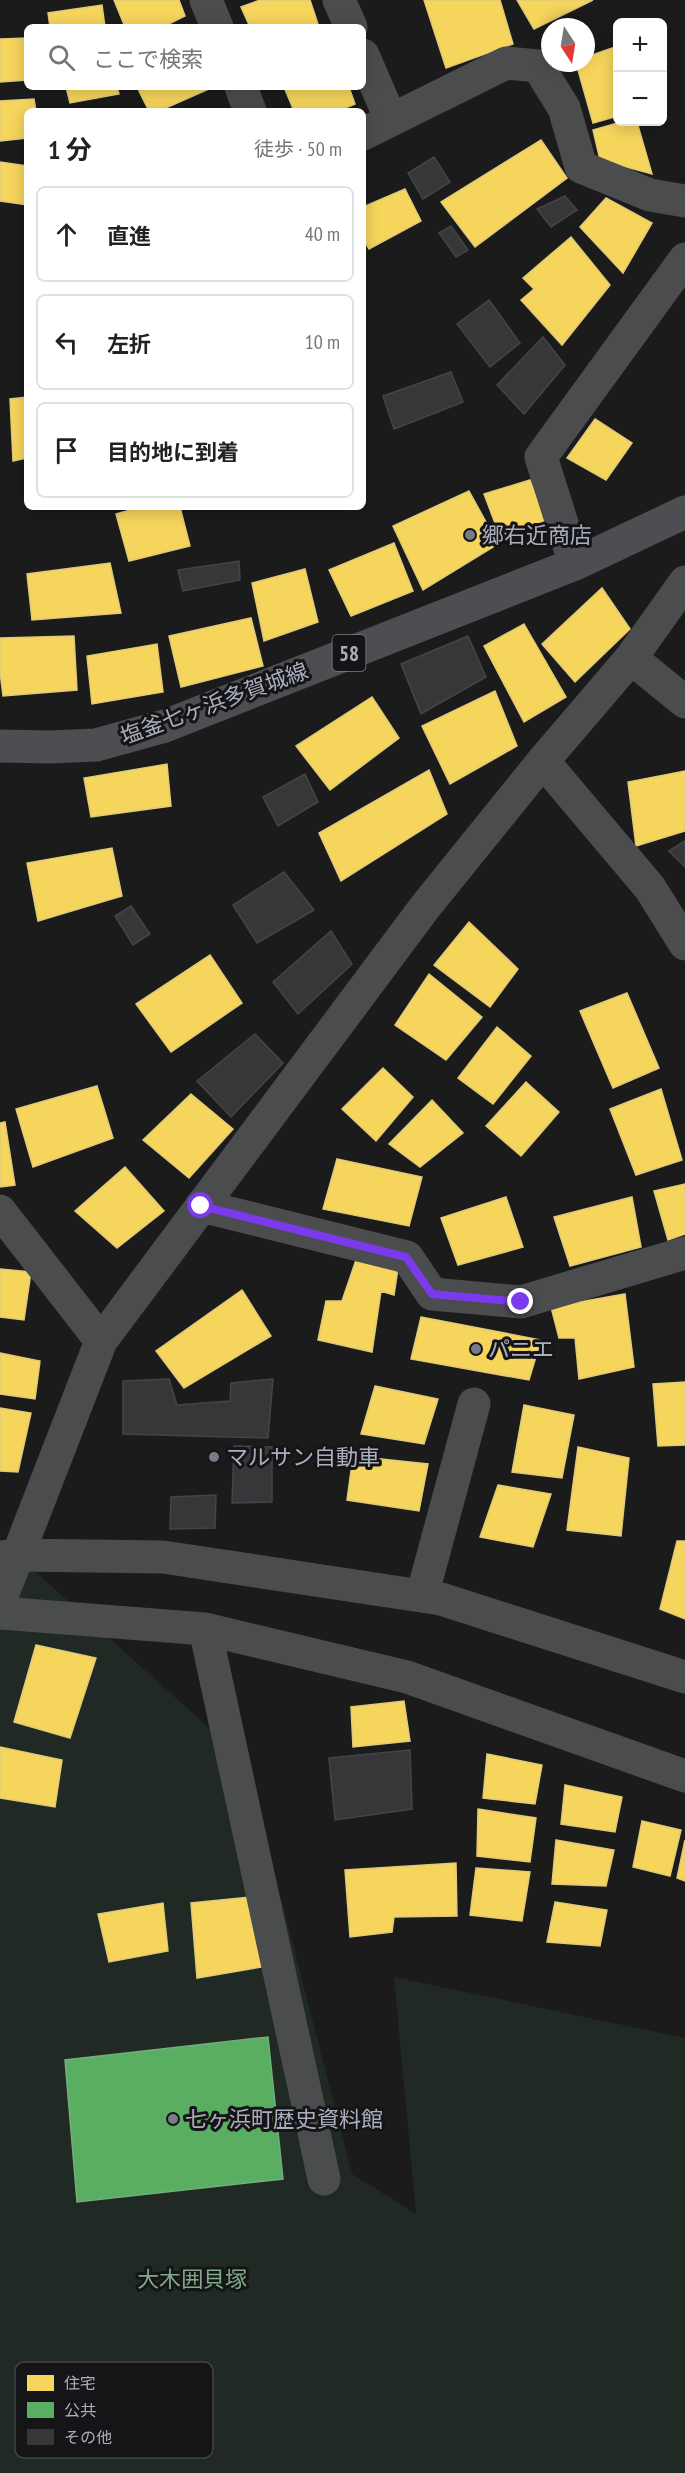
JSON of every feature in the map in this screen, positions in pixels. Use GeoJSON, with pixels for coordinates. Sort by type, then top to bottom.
{"type":"FeatureCollection","features":[{"type":"Feature","properties":{"kind":"main road","name":"塩釜七ヶ浜多賀城線"},"geometry":{"type":"LineString","coordinates":[[0,746],[96,745],[165,726],[575,564],[685,512]]}},
{"type":"Feature","properties":{"kind":"street"},"geometry":{"type":"LineString","coordinates":[[206,0],[216,24]]}},
{"type":"Feature","properties":{"kind":"street"},"geometry":{"type":"LineString","coordinates":[[339,0],[350,24]]}},
{"type":"Feature","properties":{"kind":"street"},"geometry":{"type":"LineString","coordinates":[[366,70],[377,127],[506,63],[538,66],[564,108],[581,167],[650,195],[685,201]]}},
{"type":"Feature","properties":{"kind":"street"},"geometry":{"type":"LineString","coordinates":[[242,90],[249,108]]}},
{"type":"Feature","properties":{"kind":"street"},"geometry":{"type":"LineString","coordinates":[[575,564],[541,457],[685,259]]}},
{"type":"Feature","properties":{"kind":"street"},"geometry":{"type":"LineString","coordinates":[[0,1601],[9,1556],[101,1341],[425,907],[543,761],[631,658],[685,582]]}},
{"type":"Feature","properties":{"kind":"street"},"geometry":{"type":"LineString","coordinates":[[631,658],[682,694]]}},
{"type":"Feature","properties":{"kind":"street"},"geometry":{"type":"LineString","coordinates":[[543,761],[650,888],[685,944]]}},
{"type":"Feature","properties":{"kind":"street"},"geometry":{"type":"LineString","coordinates":[[201,1206],[406,1257],[432,1294],[521,1302],[685,1253]]}},
{"type":"Feature","properties":{"kind":"street"},"geometry":{"type":"LineString","coordinates":[[0,1211],[101,1341]]}},
{"type":"Feature","properties":{"kind":"street"},"geometry":{"type":"LineString","coordinates":[[422,1596],[474,1404]]}},
{"type":"Feature","properties":{"kind":"street"},"geometry":{"type":"LineString","coordinates":[[9,1556],[163,1557],[441,1599],[685,1677]]}},
{"type":"Feature","properties":{"kind":"street"},"geometry":{"type":"LineString","coordinates":[[0,1614],[205,1629],[407,1677],[685,1776]]}},
{"type":"Feature","properties":{"kind":"street"},"geometry":{"type":"LineString","coordinates":[[205,1629],[324,2179]]}},
{"type":"Feature","properties":{"kind":"green space","name":"大木囲貝塚"},"geometry":{"type":"Polygon","coordinates":[[[17,1555],[246,1761],[352,2174],[416,2214],[394,1977],[685,2038],[685,2473],[0,2473],[0,1561],[17,1555]]]}},
{"type":"Feature","properties":{"kind":"building: 住宅"},"geometry":{"type":"Polygon","coordinates":[[[114,0],[179,0],[185,16],[169,24],[124,24],[114,0]]]}},
{"type":"Feature","properties":{"kind":"building: 住宅"},"geometry":{"type":"Polygon","coordinates":[[[260,0],[310,0],[318,24],[249,24],[241,7],[260,0]]]}},
{"type":"Feature","properties":{"kind":"building: 住宅"},"geometry":{"type":"Polygon","coordinates":[[[424,0],[500,0],[513,44],[446,68],[424,0]]]}},
{"type":"Feature","properties":{"kind":"building: 住宅"},"geometry":{"type":"Polygon","coordinates":[[[517,0],[593,0],[556,18],[541,18],[541,26],[534,29],[517,0]]]}},
{"type":"Feature","properties":{"kind":"building: 住宅"},"geometry":{"type":"Polygon","coordinates":[[[102,5],[105,24],[50,24],[48,13],[102,5]]]}},
{"type":"Feature","properties":{"kind":"building: 住宅"},"geometry":{"type":"Polygon","coordinates":[[[24,38],[24,80],[0,82],[0,39],[24,38]]]}},
{"type":"Feature","properties":{"kind":"building: 住宅"},"geometry":{"type":"Polygon","coordinates":[[[613,48],[613,117],[593,123],[579,72],[595,72],[595,54],[613,48]]]}},
{"type":"Feature","properties":{"kind":"building: 住宅"},"geometry":{"type":"Polygon","coordinates":[[[67,90],[118,90],[119,94],[70,103],[67,90]]]}},
{"type":"Feature","properties":{"kind":"building: 住宅"},"geometry":{"type":"Polygon","coordinates":[[[138,90],[207,90],[166,108],[148,108],[138,90]]]}},
{"type":"Feature","properties":{"kind":"building: 住宅"},"geometry":{"type":"Polygon","coordinates":[[[285,90],[350,90],[355,104],[345,108],[293,108],[285,90]]]}},
{"type":"Feature","properties":{"kind":"building: 住宅"},"geometry":{"type":"Polygon","coordinates":[[[34,99],[36,108],[24,108],[24,138],[0,141],[0,101],[34,99]]]}},
{"type":"Feature","properties":{"kind":"building: 住宅"},"geometry":{"type":"Polygon","coordinates":[[[613,124],[638,126],[652,174],[600,160],[593,130],[613,124]]]}},
{"type":"Feature","properties":{"kind":"building: 住宅"},"geometry":{"type":"Polygon","coordinates":[[[541,140],[567,178],[475,247],[441,202],[541,140]]]}},
{"type":"Feature","properties":{"kind":"building: 住宅"},"geometry":{"type":"Polygon","coordinates":[[[0,162],[24,166],[24,205],[0,201],[0,162]]]}},
{"type":"Feature","properties":{"kind":"building: 住宅"},"geometry":{"type":"Polygon","coordinates":[[[405,189],[421,221],[369,249],[366,244],[366,206],[405,189]]]}},
{"type":"Feature","properties":{"kind":"building: 住宅"},"geometry":{"type":"Polygon","coordinates":[[[606,198],[652,223],[623,273],[580,227],[606,198]]]}},
{"type":"Feature","properties":{"kind":"building: 住宅"},"geometry":{"type":"Polygon","coordinates":[[[571,237],[610,285],[562,345],[521,300],[534,289],[523,278],[571,237]]]}},
{"type":"Feature","properties":{"kind":"building: 住宅"},"geometry":{"type":"Polygon","coordinates":[[[24,397],[24,459],[13,461],[10,399],[24,397]]]}},
{"type":"Feature","properties":{"kind":"building: 住宅"},"geometry":{"type":"Polygon","coordinates":[[[595,419],[632,443],[606,480],[567,458],[595,419]]]}},
{"type":"Feature","properties":{"kind":"building: 住宅"},"geometry":{"type":"Polygon","coordinates":[[[530,480],[547,521],[501,539],[484,494],[530,480]]]}},
{"type":"Feature","properties":{"kind":"building: 住宅"},"geometry":{"type":"Polygon","coordinates":[[[469,491],[498,544],[423,590],[393,526],[469,491]]]}},
{"type":"Feature","properties":{"kind":"building: 住宅"},"geometry":{"type":"Polygon","coordinates":[[[130,510],[181,510],[190,546],[129,561],[116,514],[130,510]]]}},
{"type":"Feature","properties":{"kind":"building: 住宅"},"geometry":{"type":"Polygon","coordinates":[[[394,543],[413,591],[351,616],[329,570],[394,543]]]}},
{"type":"Feature","properties":{"kind":"building: 住宅"},"geometry":{"type":"Polygon","coordinates":[[[110,563],[121,613],[32,620],[27,574],[110,563]]]}},
{"type":"Feature","properties":{"kind":"building: 住宅"},"geometry":{"type":"Polygon","coordinates":[[[305,569],[318,622],[264,641],[252,583],[305,569]]]}},
{"type":"Feature","properties":{"kind":"building: 住宅"},"geometry":{"type":"Polygon","coordinates":[[[602,588],[630,629],[575,682],[542,644],[602,588]]]}},
{"type":"Feature","properties":{"kind":"building: 住宅"},"geometry":{"type":"Polygon","coordinates":[[[251,618],[263,666],[181,687],[169,636],[251,618]]]}},
{"type":"Feature","properties":{"kind":"building: 住宅"},"geometry":{"type":"Polygon","coordinates":[[[524,624],[566,697],[524,722],[484,646],[524,624]]]}},
{"type":"Feature","properties":{"kind":"building: 住宅"},"geometry":{"type":"Polygon","coordinates":[[[74,636],[77,690],[3,696],[0,638],[74,636]]]}},
{"type":"Feature","properties":{"kind":"building: 住宅"},"geometry":{"type":"Polygon","coordinates":[[[157,644],[163,692],[92,704],[87,656],[157,644]]]}},
{"type":"Feature","properties":{"kind":"building: 住宅"},"geometry":{"type":"Polygon","coordinates":[[[495,691],[517,746],[450,784],[422,726],[495,691]]]}},
{"type":"Feature","properties":{"kind":"building: 住宅"},"geometry":{"type":"Polygon","coordinates":[[[372,697],[399,738],[330,790],[296,746],[372,697]]]}},
{"type":"Feature","properties":{"kind":"building: 住宅"},"geometry":{"type":"Polygon","coordinates":[[[167,764],[171,806],[91,817],[84,778],[167,764]]]}},
{"type":"Feature","properties":{"kind":"building: 住宅"},"geometry":{"type":"Polygon","coordinates":[[[429,770],[447,814],[341,881],[319,833],[429,770]]]}},
{"type":"Feature","properties":{"kind":"building: 住宅"},"geometry":{"type":"Polygon","coordinates":[[[685,771],[685,831],[636,846],[628,782],[685,771]]]}},
{"type":"Feature","properties":{"kind":"building: 住宅"},"geometry":{"type":"Polygon","coordinates":[[[112,848],[122,896],[38,921],[27,863],[112,848]]]}},
{"type":"Feature","properties":{"kind":"building: 住宅"},"geometry":{"type":"Polygon","coordinates":[[[469,922],[518,969],[490,1007],[434,965],[469,922]]]}},
{"type":"Feature","properties":{"kind":"building: 住宅"},"geometry":{"type":"Polygon","coordinates":[[[210,955],[242,1003],[171,1052],[136,1004],[210,955]]]}},
{"type":"Feature","properties":{"kind":"building: 住宅"},"geometry":{"type":"Polygon","coordinates":[[[429,974],[482,1017],[446,1060],[395,1025],[429,974]]]}},
{"type":"Feature","properties":{"kind":"building: 住宅"},"geometry":{"type":"Polygon","coordinates":[[[627,993],[659,1068],[613,1088],[580,1011],[627,993]]]}},
{"type":"Feature","properties":{"kind":"building: 住宅"},"geometry":{"type":"Polygon","coordinates":[[[497,1027],[531,1056],[493,1104],[458,1078],[497,1027]]]}},
{"type":"Feature","properties":{"kind":"building: 住宅"},"geometry":{"type":"Polygon","coordinates":[[[383,1068],[413,1097],[376,1141],[342,1109],[383,1068]]]}},
{"type":"Feature","properties":{"kind":"building: 住宅"},"geometry":{"type":"Polygon","coordinates":[[[526,1082],[559,1112],[521,1156],[486,1126],[526,1082]]]}},
{"type":"Feature","properties":{"kind":"building: 住宅"},"geometry":{"type":"Polygon","coordinates":[[[97,1086],[113,1138],[33,1167],[16,1109],[97,1086]]]}},
{"type":"Feature","properties":{"kind":"building: 住宅"},"geometry":{"type":"Polygon","coordinates":[[[661,1089],[682,1160],[636,1175],[610,1109],[661,1089]]]}},
{"type":"Feature","properties":{"kind":"building: 住宅"},"geometry":{"type":"Polygon","coordinates":[[[191,1094],[233,1129],[189,1178],[143,1140],[191,1094]]]}},
{"type":"Feature","properties":{"kind":"building: 住宅"},"geometry":{"type":"Polygon","coordinates":[[[432,1100],[463,1133],[420,1167],[389,1144],[432,1100]]]}},
{"type":"Feature","properties":{"kind":"building: 住宅"},"geometry":{"type":"Polygon","coordinates":[[[5,1122],[15,1185],[0,1187],[0,1123],[5,1122]]]}},
{"type":"Feature","properties":{"kind":"building: 住宅"},"geometry":{"type":"Polygon","coordinates":[[[337,1159],[422,1177],[409,1226],[323,1209],[337,1159]]]}},
{"type":"Feature","properties":{"kind":"building: 住宅"},"geometry":{"type":"Polygon","coordinates":[[[125,1167],[164,1211],[117,1248],[75,1211],[125,1167]]]}},
{"type":"Feature","properties":{"kind":"building: 住宅"},"geometry":{"type":"Polygon","coordinates":[[[685,1184],[685,1234],[668,1240],[654,1191],[685,1184]]]}},
{"type":"Feature","properties":{"kind":"building: 住宅"},"geometry":{"type":"Polygon","coordinates":[[[506,1197],[523,1247],[458,1265],[441,1218],[506,1197]]]}},
{"type":"Feature","properties":{"kind":"building: 住宅"},"geometry":{"type":"Polygon","coordinates":[[[632,1197],[641,1247],[570,1266],[554,1217],[632,1197]]]}},
{"type":"Feature","properties":{"kind":"building: 住宅"},"geometry":{"type":"Polygon","coordinates":[[[358,1254],[399,1262],[394,1295],[381,1291],[372,1352],[318,1340],[326,1301],[342,1301],[358,1254]]]}},
{"type":"Feature","properties":{"kind":"building: 住宅"},"geometry":{"type":"Polygon","coordinates":[[[0,1269],[31,1272],[24,1320],[0,1317],[0,1269]]]}},
{"type":"Feature","properties":{"kind":"building: 住宅"},"geometry":{"type":"Polygon","coordinates":[[[242,1290],[271,1336],[184,1388],[156,1351],[242,1290]]]}},
{"type":"Feature","properties":{"kind":"building: 住宅"},"geometry":{"type":"Polygon","coordinates":[[[625,1294],[634,1367],[579,1379],[575,1338],[559,1338],[551,1307],[625,1294]]]}},
{"type":"Feature","properties":{"kind":"building: 住宅","name":"パニエ"},"geometry":{"type":"Polygon","coordinates":[[[421,1317],[541,1340],[529,1380],[411,1359],[421,1317]]]}},
{"type":"Feature","properties":{"kind":"building: 住宅"},"geometry":{"type":"Polygon","coordinates":[[[0,1353],[40,1361],[35,1399],[0,1394],[0,1353]]]}},
{"type":"Feature","properties":{"kind":"building: 住宅"},"geometry":{"type":"Polygon","coordinates":[[[685,1382],[685,1445],[658,1446],[653,1384],[685,1382]]]}},
{"type":"Feature","properties":{"kind":"building: 住宅"},"geometry":{"type":"Polygon","coordinates":[[[375,1386],[438,1399],[424,1444],[361,1434],[375,1386]]]}},
{"type":"Feature","properties":{"kind":"building: 住宅"},"geometry":{"type":"Polygon","coordinates":[[[524,1405],[574,1415],[562,1478],[512,1472],[524,1405]]]}},
{"type":"Feature","properties":{"kind":"building: 住宅"},"geometry":{"type":"Polygon","coordinates":[[[0,1408],[31,1413],[18,1472],[0,1471],[0,1408]]]}},
{"type":"Feature","properties":{"kind":"building: 住宅"},"geometry":{"type":"Polygon","coordinates":[[[578,1447],[629,1458],[621,1536],[567,1530],[578,1447]]]}},
{"type":"Feature","properties":{"kind":"building: 住宅"},"geometry":{"type":"Polygon","coordinates":[[[353,1456],[428,1464],[419,1511],[347,1500],[353,1456]]]}},
{"type":"Feature","properties":{"kind":"building: 住宅"},"geometry":{"type":"Polygon","coordinates":[[[498,1485],[551,1494],[533,1547],[480,1537],[498,1485]]]}},
{"type":"Feature","properties":{"kind":"building: 住宅"},"geometry":{"type":"Polygon","coordinates":[[[677,1541],[685,1541],[685,1619],[660,1609],[677,1541]]]}},
{"type":"Feature","properties":{"kind":"building: 住宅"},"geometry":{"type":"Polygon","coordinates":[[[36,1645],[96,1658],[70,1738],[14,1722],[36,1645]]]}},
{"type":"Feature","properties":{"kind":"building: 住宅"},"geometry":{"type":"Polygon","coordinates":[[[404,1701],[410,1741],[353,1747],[351,1707],[404,1701]]]}},
{"type":"Feature","properties":{"kind":"building: 住宅"},"geometry":{"type":"Polygon","coordinates":[[[0,1747],[62,1760],[55,1807],[0,1798],[0,1747]]]}},
{"type":"Feature","properties":{"kind":"building: 住宅"},"geometry":{"type":"Polygon","coordinates":[[[487,1754],[542,1765],[535,1804],[483,1798],[487,1754]]]}},
{"type":"Feature","properties":{"kind":"building: 住宅"},"geometry":{"type":"Polygon","coordinates":[[[565,1785],[622,1797],[615,1832],[561,1824],[565,1785]]]}},
{"type":"Feature","properties":{"kind":"building: 住宅"},"geometry":{"type":"Polygon","coordinates":[[[478,1809],[536,1818],[530,1862],[477,1856],[478,1809]]]}},
{"type":"Feature","properties":{"kind":"building: 住宅"},"geometry":{"type":"Polygon","coordinates":[[[642,1821],[681,1830],[670,1876],[633,1867],[642,1821]]]}},
{"type":"Feature","properties":{"kind":"building: 住宅"},"geometry":{"type":"Polygon","coordinates":[[[556,1840],[614,1850],[606,1886],[552,1884],[556,1840]]]}},
{"type":"Feature","properties":{"kind":"building: 住宅"},"geometry":{"type":"Polygon","coordinates":[[[685,1840],[685,1881],[677,1878],[685,1840]]]}},
{"type":"Feature","properties":{"kind":"building: 住宅"},"geometry":{"type":"Polygon","coordinates":[[[456,1863],[457,1916],[394,1917],[392,1932],[350,1937],[345,1870],[456,1863]]]}},
{"type":"Feature","properties":{"kind":"building: 住宅"},"geometry":{"type":"Polygon","coordinates":[[[476,1868],[530,1872],[522,1921],[470,1915],[476,1868]]]}},
{"type":"Feature","properties":{"kind":"building: 住宅"},"geometry":{"type":"Polygon","coordinates":[[[250,1897],[262,1967],[197,1978],[191,1903],[250,1897]]]}},
{"type":"Feature","properties":{"kind":"building: 住宅"},"geometry":{"type":"Polygon","coordinates":[[[555,1902],[607,1910],[600,1946],[547,1942],[555,1902]]]}},
{"type":"Feature","properties":{"kind":"building: 住宅"},"geometry":{"type":"Polygon","coordinates":[[[163,1903],[168,1951],[109,1962],[98,1914],[163,1903]]]}},
{"type":"Feature","properties":{"kind":"building: 公共","name":"七ヶ浜町歴史資料館"},"geometry":{"type":"Polygon","coordinates":[[[268,2037],[283,2179],[77,2202],[65,2060],[268,2037]]]}},
{"type":"Feature","properties":{"kind":"building: その他"},"geometry":{"type":"Polygon","coordinates":[[[434,157],[450,182],[423,199],[408,173],[434,157]]]}},
{"type":"Feature","properties":{"kind":"building: その他"},"geometry":{"type":"Polygon","coordinates":[[[565,196],[577,210],[551,227],[537,209],[565,196]]]}},
{"type":"Feature","properties":{"kind":"building: その他"},"geometry":{"type":"Polygon","coordinates":[[[451,226],[468,250],[456,257],[439,233],[451,226]]]}},
{"type":"Feature","properties":{"kind":"building: その他"},"geometry":{"type":"Polygon","coordinates":[[[489,300],[520,343],[490,367],[457,324],[489,300]]]}},
{"type":"Feature","properties":{"kind":"building: その他"},"geometry":{"type":"Polygon","coordinates":[[[543,337],[565,365],[524,414],[497,385],[543,337]]]}},
{"type":"Feature","properties":{"kind":"building: その他"},"geometry":{"type":"Polygon","coordinates":[[[451,372],[463,402],[394,429],[383,396],[451,372]]]}},
{"type":"Feature","properties":{"kind":"building: その他"},"geometry":{"type":"Polygon","coordinates":[[[239,561],[240,580],[183,591],[178,570],[239,561]]]}},
{"type":"Feature","properties":{"kind":"building: その他"},"geometry":{"type":"Polygon","coordinates":[[[468,636],[486,677],[421,714],[401,664],[468,636]]]}},
{"type":"Feature","properties":{"kind":"building: その他"},"geometry":{"type":"Polygon","coordinates":[[[305,774],[318,802],[278,826],[263,797],[305,774]]]}},
{"type":"Feature","properties":{"kind":"building: その他"},"geometry":{"type":"Polygon","coordinates":[[[685,841],[685,867],[669,851],[685,841]]]}},
{"type":"Feature","properties":{"kind":"building: その他"},"geometry":{"type":"Polygon","coordinates":[[[284,872],[314,910],[257,943],[233,905],[284,872]]]}},
{"type":"Feature","properties":{"kind":"building: その他"},"geometry":{"type":"Polygon","coordinates":[[[131,906],[150,934],[133,945],[115,916],[131,906]]]}},
{"type":"Feature","properties":{"kind":"building: その他"},"geometry":{"type":"Polygon","coordinates":[[[331,931],[352,964],[298,1014],[273,982],[331,931]]]}},
{"type":"Feature","properties":{"kind":"building: その他"},"geometry":{"type":"Polygon","coordinates":[[[255,1034],[283,1063],[231,1117],[197,1081],[255,1034]]]}},
{"type":"Feature","properties":{"kind":"building: その他"},"geometry":{"type":"Polygon","coordinates":[[[169,1379],[177,1405],[230,1401],[231,1383],[273,1379],[268,1438],[123,1434],[123,1381],[169,1379]]]}},
{"type":"Feature","properties":{"kind":"building: その他"},"geometry":{"type":"Polygon","coordinates":[[[234,1446],[272,1447],[272,1502],[232,1503],[234,1446]]]}},
{"type":"Feature","properties":{"kind":"building: その他"},"geometry":{"type":"Polygon","coordinates":[[[216,1495],[215,1528],[170,1529],[171,1497],[216,1495]]]}},
{"type":"Feature","properties":{"kind":"building: その他"},"geometry":{"type":"Polygon","coordinates":[[[410,1750],[412,1809],[335,1820],[329,1758],[410,1750]]]}},
{"type":"Feature","properties":{"kind":"place","name":"郷右近商店"},"geometry":{"type":"Point","coordinates":[470,535]}},
{"type":"Feature","properties":{"kind":"place","name":"パニエ"},"geometry":{"type":"Point","coordinates":[476,1349]}},
{"type":"Feature","properties":{"kind":"place","name":"マルサン自動車"},"geometry":{"type":"Point","coordinates":[214,1457]}},
{"type":"Feature","properties":{"kind":"place","name":"七ヶ浜町歴史資料館"},"geometry":{"type":"Point","coordinates":[173,2119]}},
{"type":"Feature","properties":{"kind":"route"},"geometry":{"type":"LineString","coordinates":[[201,1206],[406,1257],[432,1294],[521,1302]]}}]}
